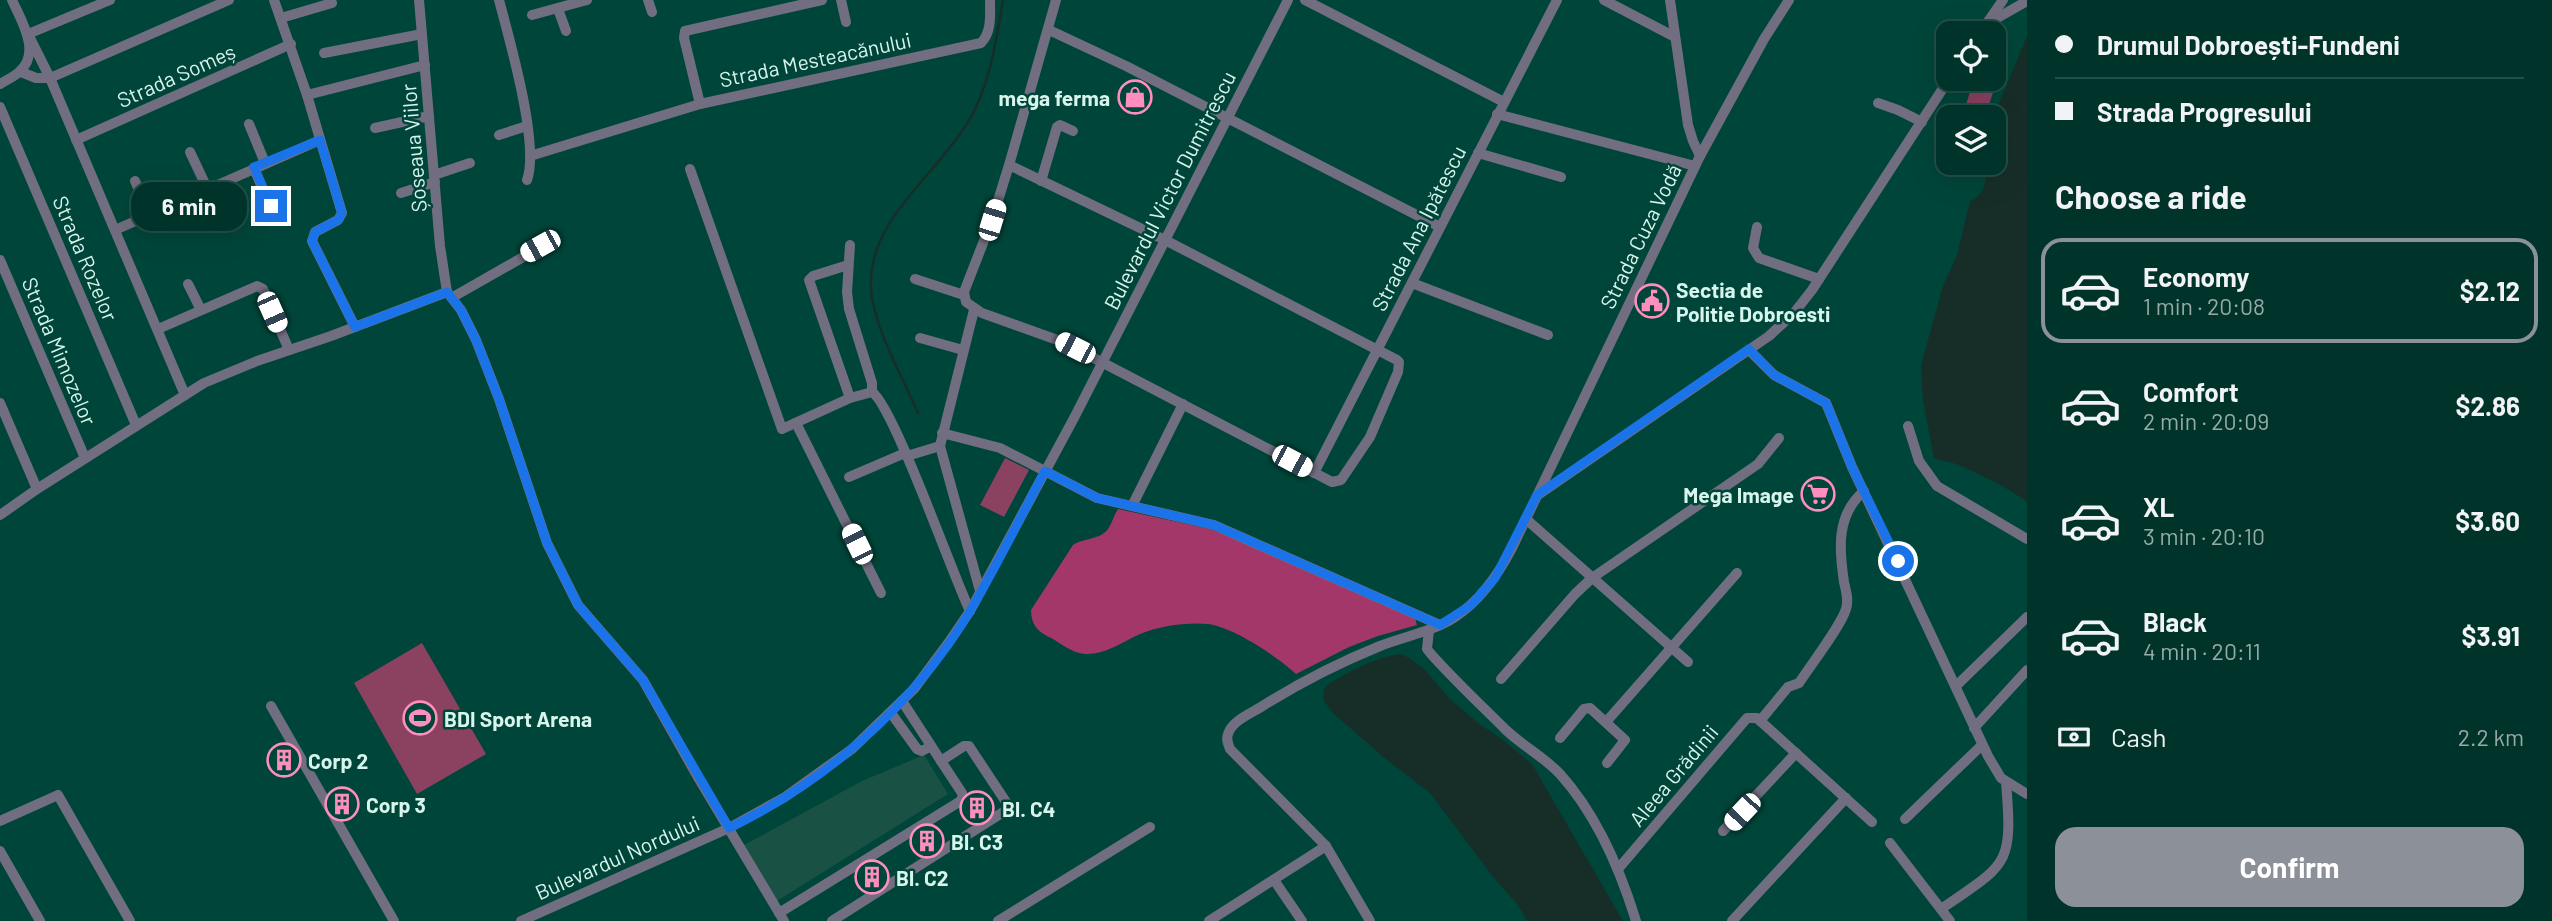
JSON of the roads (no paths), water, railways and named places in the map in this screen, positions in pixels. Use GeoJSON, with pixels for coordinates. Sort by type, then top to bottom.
{"type":"FeatureCollection","features":[{"type":"Feature","properties":{"kind":"street"},"geometry":{"type":"LineString","coordinates":[[12,0],[50,78],[185,396]]}},
{"type":"Feature","properties":{"kind":"street"},"geometry":{"type":"LineString","coordinates":[[28,34],[110,0]]}},
{"type":"Feature","properties":{"kind":"street"},"geometry":{"type":"LineString","coordinates":[[21,72],[36,78],[50,78],[229,0]]}},
{"type":"Feature","properties":{"kind":"street"},"geometry":{"type":"LineString","coordinates":[[274,0],[291,44],[342,213],[338,220],[315,232],[312,241],[355,327]]}},
{"type":"Feature","properties":{"kind":"street","name":"Șoseaua Viilor"},"geometry":{"type":"LineString","coordinates":[[419,0],[435,179],[450,294]]}},
{"type":"Feature","properties":{"kind":"street"},"geometry":{"type":"LineString","coordinates":[[499,0],[517,68],[527,126],[530,156],[527,180]]}},
{"type":"Feature","properties":{"kind":"street"},"geometry":{"type":"LineString","coordinates":[[532,15],[587,0]]}},
{"type":"Feature","properties":{"kind":"street"},"geometry":{"type":"LineString","coordinates":[[648,0],[652,12]]}},
{"type":"Feature","properties":{"kind":"street","name":"Strada Mesteacănului"},"geometry":{"type":"LineString","coordinates":[[822,0],[685,31],[684,38],[700,104],[981,43],[989,29],[990,0]]}},
{"type":"Feature","properties":{"kind":"street","name":"Strada Mesteacănului"},"geometry":{"type":"LineString","coordinates":[[841,0],[846,22]]}},
{"type":"Feature","properties":{"kind":"street"},"geometry":{"type":"LineString","coordinates":[[964,295],[1009,165],[1056,0]]}},
{"type":"Feature","properties":{"kind":"street","name":"Bulevardul Victor Dumitrescu"},"geometry":{"type":"LineString","coordinates":[[902,701],[927,672],[970,611],[1102,362],[1288,0]]}},
{"type":"Feature","properties":{"kind":"street"},"geometry":{"type":"LineString","coordinates":[[1305,0],[1503,102]]}},
{"type":"Feature","properties":{"kind":"street","name":"Strada Ana Ipătescu"},"geometry":{"type":"LineString","coordinates":[[1314,473],[1557,0]]}},
{"type":"Feature","properties":{"kind":"street"},"geometry":{"type":"LineString","coordinates":[[1604,0],[1675,37]]}},
{"type":"Feature","properties":{"kind":"street"},"geometry":{"type":"LineString","coordinates":[[1670,0],[1690,134],[1700,156]]}},
{"type":"Feature","properties":{"kind":"street","name":"Strada Cuza Vodă"},"geometry":{"type":"LineString","coordinates":[[1326,846],[1230,749],[1228,734],[1239,720],[1301,682],[1381,646],[1440,625],[1461,613],[1488,588],[1503,567],[1700,156],[1764,39],[1789,0]]}},
{"type":"Feature","properties":{"kind":"street"},"geometry":{"type":"LineString","coordinates":[[1988,21],[2003,0]]}},
{"type":"Feature","properties":{"kind":"street"},"geometry":{"type":"LineString","coordinates":[[1995,21],[2027,1]]}},
{"type":"Feature","properties":{"kind":"street"},"geometry":{"type":"LineString","coordinates":[[281,18],[332,3]]}},
{"type":"Feature","properties":{"kind":"street"},"geometry":{"type":"LineString","coordinates":[[558,9],[566,31]]}},
{"type":"Feature","properties":{"kind":"street"},"geometry":{"type":"LineString","coordinates":[[1049,30],[1126,66],[1440,227]]}},
{"type":"Feature","properties":{"kind":"street"},"geometry":{"type":"LineString","coordinates":[[0,84],[21,72],[28,56],[28,34]]}},
{"type":"Feature","properties":{"kind":"street"},"geometry":{"type":"LineString","coordinates":[[324,53],[422,34]]}},
{"type":"Feature","properties":{"kind":"street","name":"Strada Someș"},"geometry":{"type":"LineString","coordinates":[[76,140],[291,44]]}},
{"type":"Feature","properties":{"kind":"street"},"geometry":{"type":"LineString","coordinates":[[307,95],[425,65]]}},
{"type":"Feature","properties":{"kind":"street"},"geometry":{"type":"LineString","coordinates":[[1537,495],[1787,320],[1819,279],[1941,91]]}},
{"type":"Feature","properties":{"kind":"street"},"geometry":{"type":"LineString","coordinates":[[1878,103],[1922,122]]}},
{"type":"Feature","properties":{"kind":"street"},"geometry":{"type":"LineString","coordinates":[[530,156],[700,104]]}},
{"type":"Feature","properties":{"kind":"street","name":"Strada Rozelor"},"geometry":{"type":"LineString","coordinates":[[0,107],[136,425]]}},
{"type":"Feature","properties":{"kind":"street"},"geometry":{"type":"LineString","coordinates":[[1497,114],[1695,166]]}},
{"type":"Feature","properties":{"kind":"street"},"geometry":{"type":"LineString","coordinates":[[375,128],[429,117]]}},
{"type":"Feature","properties":{"kind":"street"},"geometry":{"type":"LineString","coordinates":[[249,124],[265,163]]}},
{"type":"Feature","properties":{"kind":"street"},"geometry":{"type":"LineString","coordinates":[[1041,181],[1057,127],[1060,125],[1073,131]]}},
{"type":"Feature","properties":{"kind":"street"},"geometry":{"type":"LineString","coordinates":[[499,135],[527,126]]}},
{"type":"Feature","properties":{"kind":"street"},"geometry":{"type":"LineString","coordinates":[[115,230],[320,140]]}},
{"type":"Feature","properties":{"kind":"street"},"geometry":{"type":"LineString","coordinates":[[190,152],[214,228]]}},
{"type":"Feature","properties":{"kind":"street"},"geometry":{"type":"LineString","coordinates":[[1478,153],[1561,177]]}},
{"type":"Feature","properties":{"kind":"street"},"geometry":{"type":"LineString","coordinates":[[401,193],[470,163]]}},
{"type":"Feature","properties":{"kind":"street"},"geometry":{"type":"LineString","coordinates":[[915,279],[964,295],[972,308],[1047,335],[1314,473],[1332,482],[1338,482],[1370,437],[1400,366],[1397,360],[1165,240],[1009,165]]}},
{"type":"Feature","properties":{"kind":"street"},"geometry":{"type":"LineString","coordinates":[[254,167],[271,206]]}},
{"type":"Feature","properties":{"kind":"street"},"geometry":{"type":"LineString","coordinates":[[690,169],[782,429],[849,398],[872,392],[877,395],[906,454],[970,611]]}},
{"type":"Feature","properties":{"kind":"street"},"geometry":{"type":"LineString","coordinates":[[135,181],[150,214]]}},
{"type":"Feature","properties":{"kind":"street"},"geometry":{"type":"LineString","coordinates":[[1757,227],[1753,248],[1759,258],[1819,279]]}},
{"type":"Feature","properties":{"kind":"street"},"geometry":{"type":"LineString","coordinates":[[0,515],[136,425],[226,373],[450,294],[553,240]]}},
{"type":"Feature","properties":{"kind":"street"},"geometry":{"type":"LineString","coordinates":[[850,245],[849,309],[872,383],[872,392]]}},
{"type":"Feature","properties":{"kind":"street","name":"Strada Mimozelor"},"geometry":{"type":"LineString","coordinates":[[0,260],[85,458]]}},
{"type":"Feature","properties":{"kind":"street"},"geometry":{"type":"LineString","coordinates":[[848,265],[813,276],[809,280],[849,398]]}},
{"type":"Feature","properties":{"kind":"street"},"geometry":{"type":"LineString","coordinates":[[1412,283],[1548,334]]}},
{"type":"Feature","properties":{"kind":"street"},"geometry":{"type":"LineString","coordinates":[[188,284],[201,310]]}},
{"type":"Feature","properties":{"kind":"street"},"geometry":{"type":"LineString","coordinates":[[158,330],[257,286],[263,289],[289,350]]}},
{"type":"Feature","properties":{"kind":"street"},"geometry":{"type":"LineString","coordinates":[[450,294],[470,325],[547,543],[578,605],[643,680],[781,917],[962,800],[962,793],[902,701]]}},
{"type":"Feature","properties":{"kind":"street"},"geometry":{"type":"LineString","coordinates":[[972,308],[940,446],[980,591]]}},
{"type":"Feature","properties":{"kind":"street"},"geometry":{"type":"LineString","coordinates":[[920,338],[963,350]]}},
{"type":"Feature","properties":{"kind":"street"},"geometry":{"type":"LineString","coordinates":[[1749,349],[1774,375],[1826,403],[1982,745],[1997,773],[2006,782],[2027,794]]}},
{"type":"Feature","properties":{"kind":"street"},"geometry":{"type":"LineString","coordinates":[[0,404],[37,489]]}},
{"type":"Feature","properties":{"kind":"street"},"geometry":{"type":"LineString","coordinates":[[1132,506],[1183,404]]}},
{"type":"Feature","properties":{"kind":"street"},"geometry":{"type":"LineString","coordinates":[[796,423],[881,593]]}},
{"type":"Feature","properties":{"kind":"street"},"geometry":{"type":"LineString","coordinates":[[1908,426],[1919,461],[1937,486],[2027,539]]}},
{"type":"Feature","properties":{"kind":"street"},"geometry":{"type":"LineString","coordinates":[[942,433],[1000,448],[1086,494],[1189,518],[1227,530],[1440,625]]}},
{"type":"Feature","properties":{"kind":"street"},"geometry":{"type":"LineString","coordinates":[[1501,679],[1592,578],[1762,460],[1779,438]]}},
{"type":"Feature","properties":{"kind":"street"},"geometry":{"type":"LineString","coordinates":[[849,477],[906,454],[940,446]]}},
{"type":"Feature","properties":{"kind":"street","name":"Aleea Grădinii"},"geometry":{"type":"LineString","coordinates":[[1618,869],[1747,718],[1754,717],[1760,721],[1788,687],[1799,683],[1843,616],[1847,598],[1840,554],[1842,532],[1849,509],[1864,491]]}},
{"type":"Feature","properties":{"kind":"street"},"geometry":{"type":"LineString","coordinates":[[1526,519],[1688,662]]}},
{"type":"Feature","properties":{"kind":"street"},"geometry":{"type":"LineString","coordinates":[[1606,722],[1737,573]]}},
{"type":"Feature","properties":{"kind":"street"},"geometry":{"type":"LineString","coordinates":[[1956,686],[2027,617]]}},
{"type":"Feature","properties":{"kind":"street"},"geometry":{"type":"LineString","coordinates":[[1429,630],[1427,649],[1431,654],[1507,731],[1562,776],[1589,814],[1618,869],[1636,921]]}},
{"type":"Feature","properties":{"kind":"street"},"geometry":{"type":"LineString","coordinates":[[1975,728],[2027,670]]}},
{"type":"Feature","properties":{"kind":"street","name":"Bulevardul Nordului"},"geometry":{"type":"LineString","coordinates":[[522,921],[729,828],[785,797],[852,749],[902,701]]}},
{"type":"Feature","properties":{"kind":"street"},"geometry":{"type":"LineString","coordinates":[[271,706],[394,921]]}},
{"type":"Feature","properties":{"kind":"street"},"geometry":{"type":"LineString","coordinates":[[1560,738],[1588,707],[1626,741],[1607,763]]}},
{"type":"Feature","properties":{"kind":"street"},"geometry":{"type":"LineString","coordinates":[[891,713],[915,748],[922,751],[931,746]]}},
{"type":"Feature","properties":{"kind":"street"},"geometry":{"type":"LineString","coordinates":[[1760,721],[1872,822]]}},
{"type":"Feature","properties":{"kind":"street"},"geometry":{"type":"LineString","coordinates":[[1905,818],[1982,745]]}},
{"type":"Feature","properties":{"kind":"street"},"geometry":{"type":"LineString","coordinates":[[832,921],[1007,809],[1008,805],[970,746],[941,761]]}},
{"type":"Feature","properties":{"kind":"street"},"geometry":{"type":"LineString","coordinates":[[1723,831],[1796,753]]}},
{"type":"Feature","properties":{"kind":"street"},"geometry":{"type":"LineString","coordinates":[[1941,909],[1993,873],[2003,859],[2008,842],[2009,822],[2006,782]]}},
{"type":"Feature","properties":{"kind":"street"},"geometry":{"type":"LineString","coordinates":[[0,821],[58,795],[130,921]]}},
{"type":"Feature","properties":{"kind":"street"},"geometry":{"type":"LineString","coordinates":[[1732,921],[1846,798]]}},
{"type":"Feature","properties":{"kind":"street"},"geometry":{"type":"LineString","coordinates":[[998,921],[1150,827]]}},
{"type":"Feature","properties":{"kind":"street"},"geometry":{"type":"LineString","coordinates":[[1890,843],[1950,921]]}},
{"type":"Feature","properties":{"kind":"street"},"geometry":{"type":"LineString","coordinates":[[1209,921],[1223,917],[1326,846],[1370,921]]}},
{"type":"Feature","properties":{"kind":"street"},"geometry":{"type":"LineString","coordinates":[[0,851],[40,921]]}},
{"type":"Feature","properties":{"kind":"street"},"geometry":{"type":"LineString","coordinates":[[1273,880],[1302,921]]}},
{"type":"Feature","properties":{"kind":"waterway"},"geometry":{"type":"LineString","coordinates":[[918,413],[877,320],[871,289],[873,264],[880,241],[891,220],[954,142],[976,108],[991,63],[1003,0]]}},
{"type":"Feature","properties":{"kind":"place","name":"mega ferma"},"geometry":{"type":"Point","coordinates":[1135,97]}},
{"type":"Feature","properties":{"kind":"place","name":"Sectia de Politie Dobroesti"},"geometry":{"type":"Point","coordinates":[1652,301]}},
{"type":"Feature","properties":{"kind":"place","name":"Mega Image"},"geometry":{"type":"Point","coordinates":[1818,494]}},
{"type":"Feature","properties":{"kind":"place","name":"BDI Sport Arena"},"geometry":{"type":"Point","coordinates":[420,718]}},
{"type":"Feature","properties":{"kind":"place","name":"Corp 2"},"geometry":{"type":"Point","coordinates":[284,760]}},
{"type":"Feature","properties":{"kind":"place","name":"Corp 3"},"geometry":{"type":"Point","coordinates":[342,804]}},
{"type":"Feature","properties":{"kind":"place","name":"Bl. C4"},"geometry":{"type":"Point","coordinates":[977,808]}},
{"type":"Feature","properties":{"kind":"place","name":"Bl. C3"},"geometry":{"type":"Point","coordinates":[927,841]}},
{"type":"Feature","properties":{"kind":"place","name":"Bl. C2"},"geometry":{"type":"Point","coordinates":[872,877]}}]}
